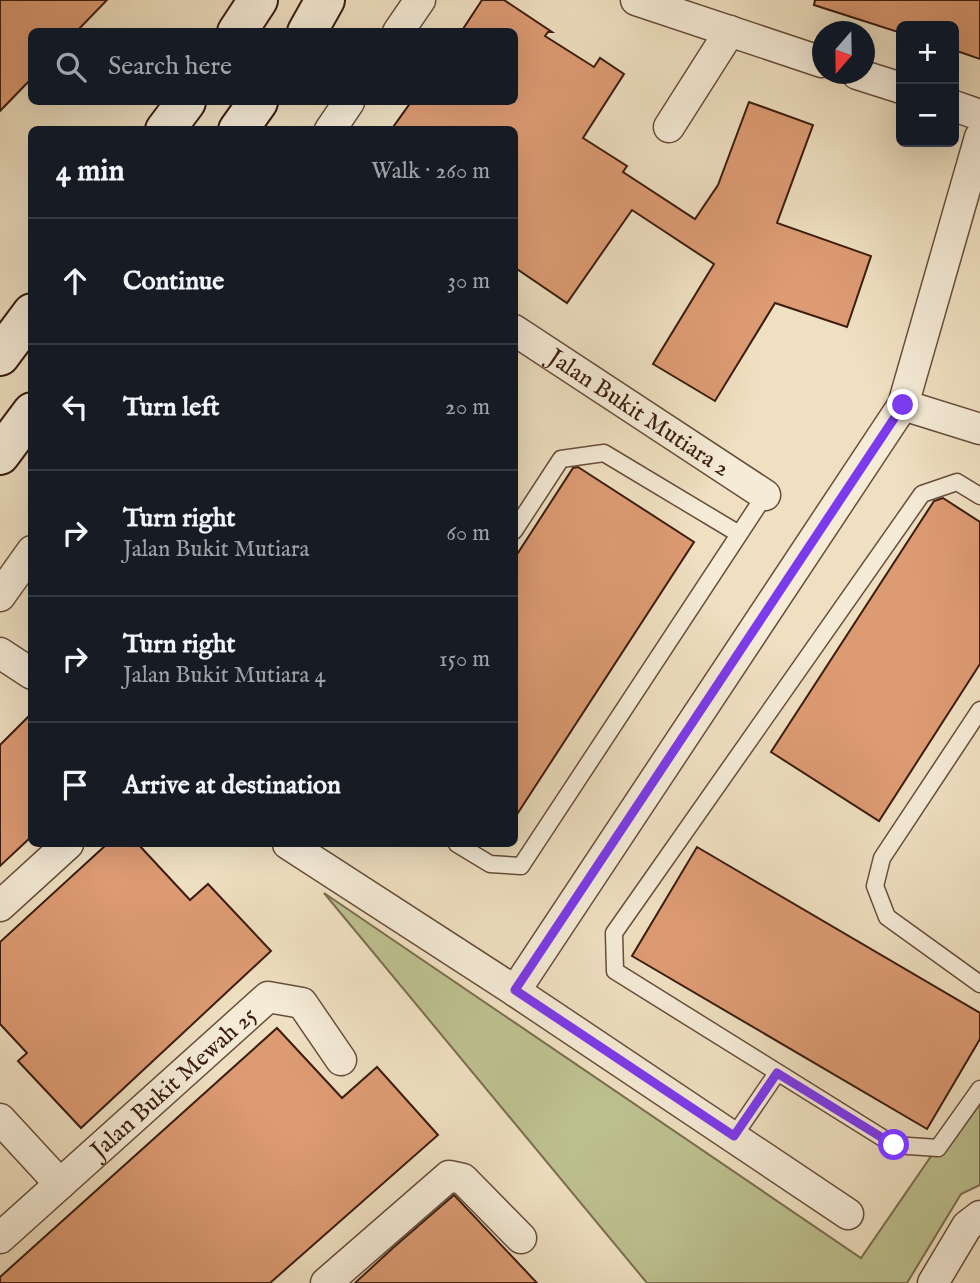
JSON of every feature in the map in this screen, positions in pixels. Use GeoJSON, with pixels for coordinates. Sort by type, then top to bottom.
{"type":"FeatureCollection","features":[{"type":"Feature","properties":{"kind":"street"},"geometry":{"type":"LineString","coordinates":[[240,28],[258,0]]}},
{"type":"Feature","properties":{"kind":"street"},"geometry":{"type":"LineString","coordinates":[[309,28],[325,0]]}},
{"type":"Feature","properties":{"kind":"street"},"geometry":{"type":"LineString","coordinates":[[401,28],[420,0]]}},
{"type":"Feature","properties":{"kind":"street"},"geometry":{"type":"LineString","coordinates":[[636,0],[812,59]]}},
{"type":"Feature","properties":{"kind":"street"},"geometry":{"type":"LineString","coordinates":[[669,127],[730,31]]}},
{"type":"Feature","properties":{"kind":"street"},"geometry":{"type":"LineString","coordinates":[[875,80],[896,86]]}},
{"type":"Feature","properties":{"kind":"street"},"geometry":{"type":"LineString","coordinates":[[168,126],[184,105]]}},
{"type":"Feature","properties":{"kind":"street"},"geometry":{"type":"LineString","coordinates":[[241,126],[256,105]]}},
{"type":"Feature","properties":{"kind":"street"},"geometry":{"type":"LineString","coordinates":[[333,126],[347,105]]}},
{"type":"Feature","properties":{"kind":"street"},"geometry":{"type":"LineString","coordinates":[[959,108],[980,114]]}},
{"type":"Feature","properties":{"kind":"street"},"geometry":{"type":"LineString","coordinates":[[515,990],[903,405],[980,137]]}},
{"type":"Feature","properties":{"kind":"street"},"geometry":{"type":"LineString","coordinates":[[0,356],[28,318]]}},
{"type":"Feature","properties":{"kind":"street","name":"Jalan Bukit Mutiara 2"},"geometry":{"type":"LineString","coordinates":[[518,333],[765,495]]}},
{"type":"Feature","properties":{"kind":"street"},"geometry":{"type":"LineString","coordinates":[[903,405],[980,429]]}},
{"type":"Feature","properties":{"kind":"street"},"geometry":{"type":"LineString","coordinates":[[0,455],[28,417]]}},
{"type":"Feature","properties":{"kind":"street"},"geometry":{"type":"LineString","coordinates":[[0,596],[28,557]]}},
{"type":"Feature","properties":{"kind":"street"},"geometry":{"type":"LineString","coordinates":[[0,653],[28,671]]}},
{"type":"Feature","properties":{"kind":"street"},"geometry":{"type":"LineString","coordinates":[[0,906],[65,847]]}},
{"type":"Feature","properties":{"kind":"street"},"geometry":{"type":"LineString","coordinates":[[293,847],[515,990],[848,1214]]}},
{"type":"Feature","properties":{"kind":"street","name":"Jalan Bukit Mewah 25"},"geometry":{"type":"LineString","coordinates":[[0,1238],[268,997],[302,1003],[341,1060]]}},
{"type":"Feature","properties":{"kind":"street"},"geometry":{"type":"LineString","coordinates":[[0,1119],[60,1184]]}},
{"type":"Feature","properties":{"kind":"street"},"geometry":{"type":"LineString","coordinates":[[326,1283],[449,1176],[463,1179],[521,1238]]}},
{"type":"Feature","properties":{"kind":"street"},"geometry":{"type":"LineString","coordinates":[[933,1283],[967,1226],[980,1216]]}},
{"type":"Feature","properties":{"kind":"lane"},"geometry":{"type":"LineString","coordinates":[[518,525],[561,459],[604,453],[739,534]]}},
{"type":"Feature","properties":{"kind":"lane"},"geometry":{"type":"LineString","coordinates":[[980,496],[957,482],[922,494],[614,933],[615,971],[894,1145],[939,1148],[980,1089]]}},
{"type":"Feature","properties":{"kind":"lane"},"geometry":{"type":"LineString","coordinates":[[462,847],[490,864],[521,866],[765,495]]}},
{"type":"Feature","properties":{"kind":"lane"},"geometry":{"type":"LineString","coordinates":[[980,710],[882,858],[875,886],[887,917],[980,984]]}},
{"type":"Feature","properties":{"kind":"lane"},"geometry":{"type":"LineString","coordinates":[[734,1136],[777,1073]]}},
{"type":"Feature","properties":{"kind":"green space"},"geometry":{"type":"Polygon","coordinates":[[[324,893],[861,1258],[980,1085],[980,1185],[961,1194],[907,1283],[647,1283],[324,893]]]}},
{"type":"Feature","properties":{"kind":"building"},"geometry":{"type":"Polygon","coordinates":[[[0,0],[107,0],[80,28],[28,28],[28,82],[0,111],[0,0]]]}},
{"type":"Feature","properties":{"kind":"building"},"geometry":{"type":"Polygon","coordinates":[[[482,0],[504,0],[552,32],[545,36],[594,67],[600,58],[624,74],[583,138],[627,166],[623,172],[695,219],[718,185],[749,102],[813,125],[777,223],[871,256],[847,327],[775,303],[715,401],[653,364],[714,264],[632,210],[567,303],[518,270],[518,126],[394,126],[409,105],[518,105],[518,28],[464,28],[482,0]]]}},
{"type":"Feature","properties":{"kind":"building"},"geometry":{"type":"Polygon","coordinates":[[[815,0],[980,0],[980,59],[959,52],[959,21],[896,21],[896,31],[875,25],[875,21],[864,21],[814,5],[815,0]]]}},
{"type":"Feature","properties":{"kind":"building"},"geometry":{"type":"Polygon","coordinates":[[[578,467],[694,542],[518,813],[518,553],[573,468],[578,467]]]}},
{"type":"Feature","properties":{"kind":"building"},"geometry":{"type":"Polygon","coordinates":[[[943,498],[980,522],[980,664],[879,821],[771,752],[934,501],[943,498]]]}},
{"type":"Feature","properties":{"kind":"building"},"geometry":{"type":"Polygon","coordinates":[[[28,717],[28,840],[0,866],[0,745],[28,717]]]}},
{"type":"Feature","properties":{"kind":"building"},"geometry":{"type":"Polygon","coordinates":[[[104,847],[141,847],[190,900],[208,884],[271,951],[81,1128],[18,1061],[27,1053],[0,1024],[0,942],[104,847]]]}},
{"type":"Feature","properties":{"kind":"building"},"geometry":{"type":"Polygon","coordinates":[[[697,847],[980,1013],[980,1039],[927,1129],[632,956],[697,847]]]}},
{"type":"Feature","properties":{"kind":"building"},"geometry":{"type":"Polygon","coordinates":[[[277,1028],[342,1098],[377,1067],[438,1135],[270,1283],[0,1283],[0,1277],[277,1028]]]}},
{"type":"Feature","properties":{"kind":"building"},"geometry":{"type":"Polygon","coordinates":[[[454,1195],[537,1283],[355,1283],[394,1247],[454,1195]]]}},
{"type":"Feature","properties":{"kind":"route"},"geometry":{"type":"LineString","coordinates":[[894,1145],[777,1073],[734,1136],[515,990],[903,405]]}}]}
